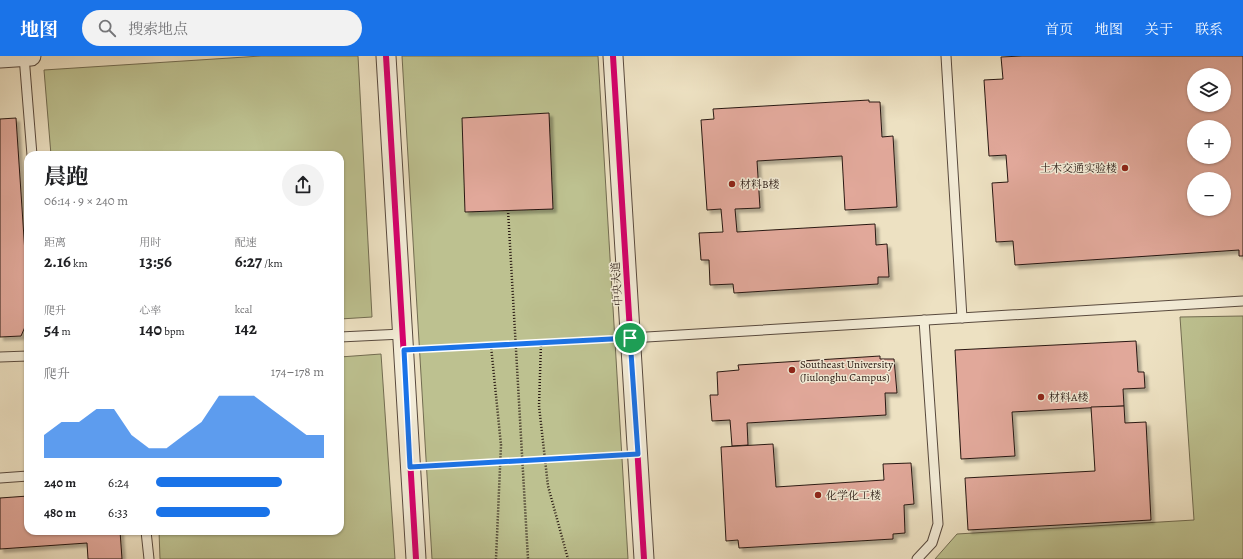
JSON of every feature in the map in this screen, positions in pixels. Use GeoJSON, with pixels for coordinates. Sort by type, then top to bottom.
{"type":"FeatureCollection","features":[{"type":"Feature","properties":{"kind":"street"},"geometry":{"type":"LineString","coordinates":[[0,58],[31,56]]}},
{"type":"Feature","properties":{"kind":"street"},"geometry":{"type":"LineString","coordinates":[[386,56],[416,559]]}},
{"type":"Feature","properties":{"kind":"street","name":"中央大道"},"geometry":{"type":"LineString","coordinates":[[613,56],[644,559]]}},
{"type":"Feature","properties":{"kind":"lane"},"geometry":{"type":"LineString","coordinates":[[24,56],[32,151]]}},
{"type":"Feature","properties":{"kind":"lane"},"geometry":{"type":"LineString","coordinates":[[946,56],[962,318]]}},
{"type":"Feature","properties":{"kind":"lane"},"geometry":{"type":"LineString","coordinates":[[630,338],[1243,301]]}},
{"type":"Feature","properties":{"kind":"lane"},"geometry":{"type":"LineString","coordinates":[[918,559],[932,543],[938,524],[924,320]]}},
{"type":"Feature","properties":{"kind":"lane"},"geometry":{"type":"LineString","coordinates":[[344,337],[403,342]]}},
{"type":"Feature","properties":{"kind":"lane"},"geometry":{"type":"LineString","coordinates":[[0,357],[24,356]]}},
{"type":"Feature","properties":{"kind":"lane"},"geometry":{"type":"LineString","coordinates":[[0,478],[24,476]]}},
{"type":"Feature","properties":{"kind":"lane"},"geometry":{"type":"LineString","coordinates":[[146,535],[149,559]]}},
{"type":"Feature","properties":{"kind":"path"},"geometry":{"type":"LineString","coordinates":[[508,210],[514,344],[528,559]]}},
{"type":"Feature","properties":{"kind":"path"},"geometry":{"type":"LineString","coordinates":[[403,342],[491,346],[630,338]]}},
{"type":"Feature","properties":{"kind":"path"},"geometry":{"type":"LineString","coordinates":[[541,343],[539,406],[548,486],[568,559]]}},
{"type":"Feature","properties":{"kind":"path"},"geometry":{"type":"LineString","coordinates":[[491,346],[501,446],[496,559]]}},
{"type":"Feature","properties":{"kind":"path"},"geometry":{"type":"LineString","coordinates":[[410,467],[638,454]]}},
{"type":"Feature","properties":{"kind":"green space"},"geometry":{"type":"Polygon","coordinates":[[[261,56],[358,56],[372,317],[344,319],[344,151],[51,151],[44,70],[261,56]]]}},
{"type":"Feature","properties":{"kind":"green space"},"geometry":{"type":"Polygon","coordinates":[[[402,56],[598,56],[628,559],[432,559],[402,56]]]}},
{"type":"Feature","properties":{"kind":"green space"},"geometry":{"type":"Polygon","coordinates":[[[1243,316],[1243,559],[935,559],[957,534],[1194,520],[1180,317],[1243,316]]]}},
{"type":"Feature","properties":{"kind":"green space"},"geometry":{"type":"Polygon","coordinates":[[[381,354],[395,559],[160,559],[159,535],[344,535],[344,357],[381,354]]]}},
{"type":"Feature","properties":{"kind":"building","name":"土木交通实验楼"},"geometry":{"type":"Polygon","coordinates":[[[1243,56],[1243,256],[1239,256],[1239,250],[1015,265],[1013,241],[996,242],[992,183],[1008,182],[1006,155],[989,156],[984,80],[1003,79],[1001,57],[1243,56]]]}},
{"type":"Feature","properties":{"kind":"building","name":"材料B楼"},"geometry":{"type":"Polygon","coordinates":[[[869,100],[869,102],[880,102],[882,137],[893,136],[897,207],[845,210],[842,156],[757,161],[760,208],[735,209],[737,232],[875,224],[876,245],[887,244],[889,277],[878,277],[878,284],[734,293],[733,284],[710,285],[709,260],[701,260],[699,233],[723,232],[721,209],[707,210],[701,120],[714,119],[713,109],[869,100]]]}},
{"type":"Feature","properties":{"kind":"building"},"geometry":{"type":"Polygon","coordinates":[[[549,113],[553,209],[465,212],[462,118],[549,113]]]}},
{"type":"Feature","properties":{"kind":"building"},"geometry":{"type":"Polygon","coordinates":[[[16,118],[24,238],[24,329],[21,336],[0,337],[0,119],[16,118]]]}},
{"type":"Feature","properties":{"kind":"building","name":"材料A楼"},"geometry":{"type":"Polygon","coordinates":[[[1136,341],[1138,372],[1144,372],[1145,388],[1123,389],[1124,406],[1012,412],[1015,456],[961,459],[955,350],[1136,341]]]}},
{"type":"Feature","properties":{"kind":"building"},"geometry":{"type":"Polygon","coordinates":[[[880,356],[880,359],[894,359],[897,393],[885,393],[886,415],[747,423],[748,445],[732,446],[730,420],[712,421],[710,395],[718,395],[717,372],[739,370],[738,365],[880,356]]]}},
{"type":"Feature","properties":{"kind":"building","name":"材料A楼"},"geometry":{"type":"Polygon","coordinates":[[[1124,406],[1125,423],[1146,422],[1151,520],[968,530],[965,478],[1095,471],[1091,407],[1124,406]]]}},
{"type":"Feature","properties":{"kind":"building","name":"化学化工楼"},"geometry":{"type":"Polygon","coordinates":[[[773,444],[776,487],[884,480],[883,464],[911,463],[914,504],[904,505],[905,533],[893,534],[893,539],[739,548],[738,540],[726,541],[721,447],[773,444]]]}},
{"type":"Feature","properties":{"kind":"building"},"geometry":{"type":"Polygon","coordinates":[[[24,496],[24,535],[120,535],[122,559],[88,559],[87,543],[0,549],[0,498],[24,496]]]}},
{"type":"Feature","properties":{"kind":"cycle path"},"geometry":{"type":"LineString","coordinates":[[386,56],[416,559]]}},
{"type":"Feature","properties":{"kind":"cycle path"},"geometry":{"type":"LineString","coordinates":[[613,56],[644,559]]}},
{"type":"Feature","properties":{"kind":"place","name":"土木交通实验楼"},"geometry":{"type":"Point","coordinates":[1125,168]}},
{"type":"Feature","properties":{"kind":"place","name":"材料B楼"},"geometry":{"type":"Point","coordinates":[732,184]}},
{"type":"Feature","properties":{"kind":"place","name":"Southeast University (Jiulonghu Campus)"},"geometry":{"type":"Point","coordinates":[792,370]}},
{"type":"Feature","properties":{"kind":"place","name":"材料A楼"},"geometry":{"type":"Point","coordinates":[1041,397]}},
{"type":"Feature","properties":{"kind":"place","name":"化学化工楼"},"geometry":{"type":"Point","coordinates":[818,495]}},
{"type":"Feature","properties":{"kind":"route"},"geometry":{"type":"LineString","coordinates":[[630,338],[638,454],[410,467],[404,350],[630,338]]}}]}
